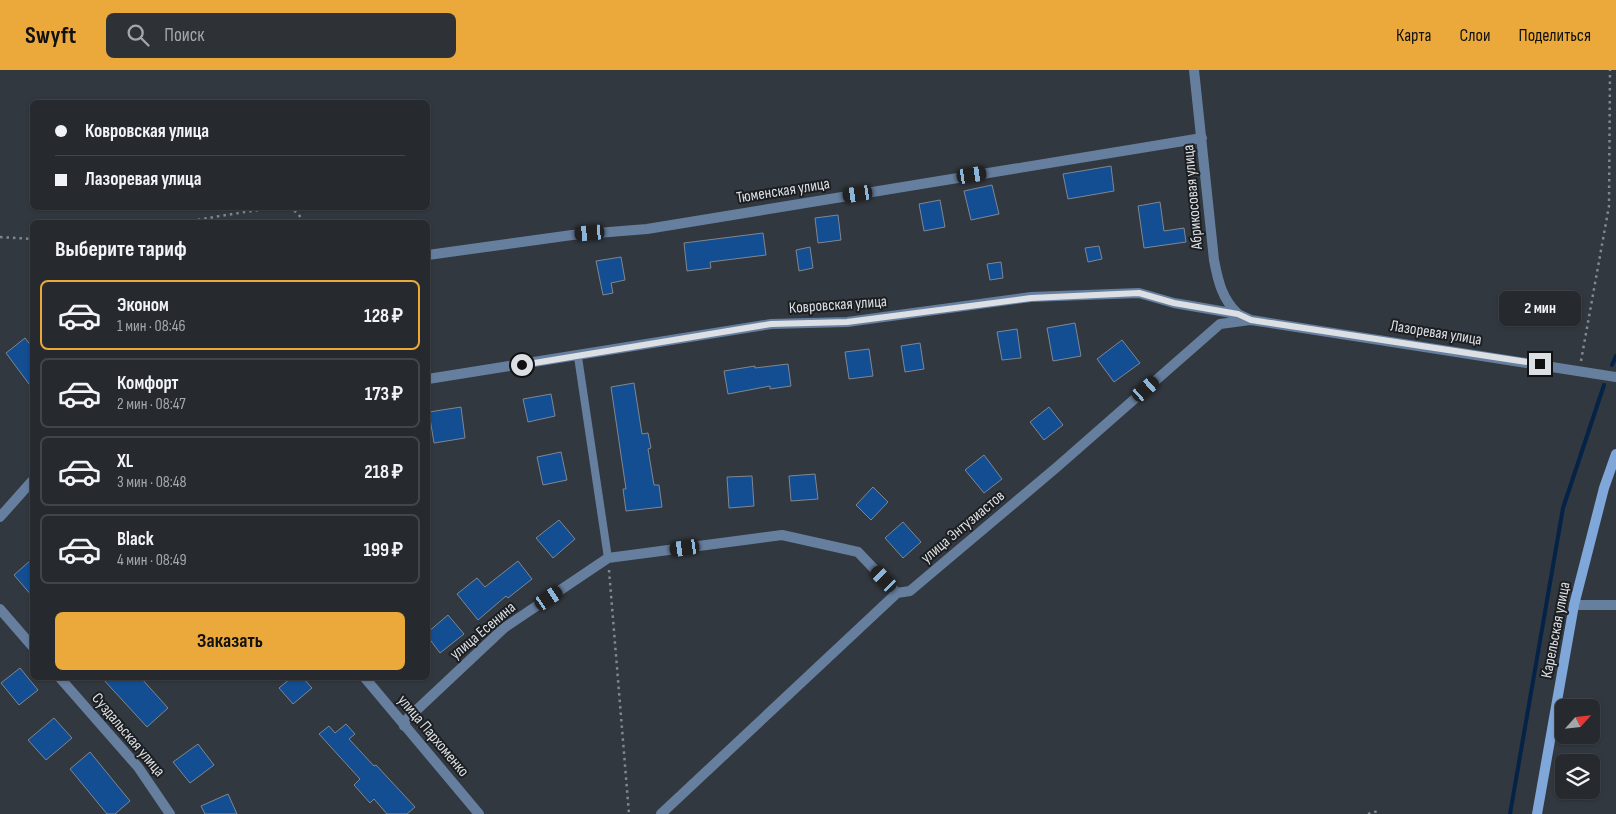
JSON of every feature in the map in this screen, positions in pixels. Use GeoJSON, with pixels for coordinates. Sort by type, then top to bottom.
{"type":"FeatureCollection","features":[{"type":"Feature","properties":{"kind":"main road","name":"Карельская улица"},"geometry":{"type":"LineString","coordinates":[[1537,814],[1574,605],[1613,473],[1616,454]]}},
{"type":"Feature","properties":{"kind":"street","name":"Абрикосовая улица"},"geometry":{"type":"LineString","coordinates":[[1194,70],[1215,267],[1228,305],[1238,314]]}},
{"type":"Feature","properties":{"kind":"street","name":"Тюменская улица"},"geometry":{"type":"LineString","coordinates":[[430,255],[572,235],[647,229],[1202,138]]}},
{"type":"Feature","properties":{"kind":"street","name":"Ковровская улица"},"geometry":{"type":"LineString","coordinates":[[430,380],[771,324],[847,322],[1031,298],[1139,293],[1174,303],[1238,314],[1251,320]]}},
{"type":"Feature","properties":{"kind":"street","name":"Лазоревая улица"},"geometry":{"type":"LineString","coordinates":[[1251,320],[1616,377]]}},
{"type":"Feature","properties":{"kind":"street","name":"улица Энтузиастов"},"geometry":{"type":"LineString","coordinates":[[661,814],[897,593],[910,590],[1057,467],[1220,324],[1251,320]]}},
{"type":"Feature","properties":{"kind":"street"},"geometry":{"type":"LineString","coordinates":[[0,517],[30,483]]}},
{"type":"Feature","properties":{"kind":"street","name":"улица Есенина"},"geometry":{"type":"LineString","coordinates":[[404,726],[406,720],[504,628],[608,558],[782,535],[858,552],[897,593]]}},
{"type":"Feature","properties":{"kind":"street"},"geometry":{"type":"LineString","coordinates":[[1574,605],[1616,605]]}},
{"type":"Feature","properties":{"kind":"street"},"geometry":{"type":"LineString","coordinates":[[0,609],[30,644]]}},
{"type":"Feature","properties":{"kind":"street","name":"Суздальская улица"},"geometry":{"type":"LineString","coordinates":[[62,680],[138,767],[170,814]]}},
{"type":"Feature","properties":{"kind":"street","name":"улица Пархоменко"},"geometry":{"type":"LineString","coordinates":[[367,680],[479,814]]}},
{"type":"Feature","properties":{"kind":"lane"},"geometry":{"type":"LineString","coordinates":[[578,357],[608,558]]}},
{"type":"Feature","properties":{"kind":"path"},"geometry":{"type":"LineString","coordinates":[[1579,370],[1609,206],[1610,70]]}},
{"type":"Feature","properties":{"kind":"path"},"geometry":{"type":"LineString","coordinates":[[198,220],[265,210]]}},
{"type":"Feature","properties":{"kind":"path"},"geometry":{"type":"LineString","coordinates":[[291,210],[299,214],[303,220]]}},
{"type":"Feature","properties":{"kind":"path"},"geometry":{"type":"LineString","coordinates":[[0,237],[30,238]]}},
{"type":"Feature","properties":{"kind":"path"},"geometry":{"type":"LineString","coordinates":[[608,558],[628,814]]}},
{"type":"Feature","properties":{"kind":"path"},"geometry":{"type":"LineString","coordinates":[[1368,814],[1378,811]]}},
{"type":"Feature","properties":{"kind":"building"},"geometry":{"type":"Polygon","coordinates":[[[1111,166],[1114,191],[1068,199],[1063,174],[1111,166]]]}},
{"type":"Feature","properties":{"kind":"building"},"geometry":{"type":"Polygon","coordinates":[[[992,185],[999,214],[971,220],[964,191],[992,185]]]}},
{"type":"Feature","properties":{"kind":"building"},"geometry":{"type":"Polygon","coordinates":[[[940,200],[945,227],[924,231],[919,204],[940,200]]]}},
{"type":"Feature","properties":{"kind":"building"},"geometry":{"type":"Polygon","coordinates":[[[1160,202],[1164,231],[1184,228],[1186,242],[1144,248],[1138,206],[1160,202]]]}},
{"type":"Feature","properties":{"kind":"building"},"geometry":{"type":"Polygon","coordinates":[[[838,215],[841,240],[818,243],[815,218],[838,215]]]}},
{"type":"Feature","properties":{"kind":"building"},"geometry":{"type":"Polygon","coordinates":[[[763,233],[766,255],[710,262],[711,268],[687,271],[684,243],[763,233]]]}},
{"type":"Feature","properties":{"kind":"building"},"geometry":{"type":"Polygon","coordinates":[[[1099,246],[1102,259],[1088,262],[1085,248],[1099,246]]]}},
{"type":"Feature","properties":{"kind":"building"},"geometry":{"type":"Polygon","coordinates":[[[810,247],[813,268],[799,271],[796,250],[810,247]]]}},
{"type":"Feature","properties":{"kind":"building"},"geometry":{"type":"Polygon","coordinates":[[[621,257],[625,280],[611,283],[613,293],[603,295],[596,261],[621,257]]]}},
{"type":"Feature","properties":{"kind":"building"},"geometry":{"type":"Polygon","coordinates":[[[1001,262],[1003,278],[990,280],[987,264],[1001,262]]]}},
{"type":"Feature","properties":{"kind":"building"},"geometry":{"type":"Polygon","coordinates":[[[1075,323],[1081,356],[1053,361],[1047,328],[1075,323]]]}},
{"type":"Feature","properties":{"kind":"building"},"geometry":{"type":"Polygon","coordinates":[[[1017,329],[1021,358],[1002,360],[997,332],[1017,329]]]}},
{"type":"Feature","properties":{"kind":"building"},"geometry":{"type":"Polygon","coordinates":[[[25,338],[30,344],[30,385],[6,353],[25,338]]]}},
{"type":"Feature","properties":{"kind":"building"},"geometry":{"type":"Polygon","coordinates":[[[1122,340],[1140,363],[1114,382],[1097,359],[1122,340]]]}},
{"type":"Feature","properties":{"kind":"building"},"geometry":{"type":"Polygon","coordinates":[[[920,343],[924,369],[905,372],[901,346],[920,343]]]}},
{"type":"Feature","properties":{"kind":"building"},"geometry":{"type":"Polygon","coordinates":[[[869,349],[873,376],[849,379],[845,352],[869,349]]]}},
{"type":"Feature","properties":{"kind":"building"},"geometry":{"type":"Polygon","coordinates":[[[788,364],[791,386],[770,389],[770,386],[728,394],[724,371],[755,366],[755,368],[788,364]]]}},
{"type":"Feature","properties":{"kind":"building"},"geometry":{"type":"Polygon","coordinates":[[[634,383],[642,434],[648,433],[651,448],[648,449],[654,485],[659,485],[662,507],[626,511],[623,489],[626,489],[611,387],[634,383]]]}},
{"type":"Feature","properties":{"kind":"building"},"geometry":{"type":"Polygon","coordinates":[[[551,394],[555,416],[528,422],[523,399],[551,394]]]}},
{"type":"Feature","properties":{"kind":"building"},"geometry":{"type":"Polygon","coordinates":[[[461,407],[465,438],[434,443],[430,412],[461,407]]]}},
{"type":"Feature","properties":{"kind":"building"},"geometry":{"type":"Polygon","coordinates":[[[1049,407],[1063,425],[1044,440],[1030,422],[1049,407]]]}},
{"type":"Feature","properties":{"kind":"building"},"geometry":{"type":"Polygon","coordinates":[[[561,452],[567,480],[543,485],[537,457],[561,452]]]}},
{"type":"Feature","properties":{"kind":"building"},"geometry":{"type":"Polygon","coordinates":[[[984,455],[1002,479],[984,493],[965,470],[984,455]]]}},
{"type":"Feature","properties":{"kind":"building"},"geometry":{"type":"Polygon","coordinates":[[[815,474],[818,499],[791,501],[789,476],[815,474]]]}},
{"type":"Feature","properties":{"kind":"building"},"geometry":{"type":"Polygon","coordinates":[[[752,476],[754,506],[729,508],[727,477],[752,476]]]}},
{"type":"Feature","properties":{"kind":"building"},"geometry":{"type":"Polygon","coordinates":[[[873,487],[888,502],[871,520],[856,505],[873,487]]]}},
{"type":"Feature","properties":{"kind":"building"},"geometry":{"type":"Polygon","coordinates":[[[559,520],[575,539],[553,558],[536,538],[559,520]]]}},
{"type":"Feature","properties":{"kind":"building"},"geometry":{"type":"Polygon","coordinates":[[[903,522],[921,542],[903,558],[885,538],[903,522]]]}},
{"type":"Feature","properties":{"kind":"building"},"geometry":{"type":"Polygon","coordinates":[[[30,561],[30,594],[14,575],[30,561]]]}},
{"type":"Feature","properties":{"kind":"building"},"geometry":{"type":"Polygon","coordinates":[[[518,561],[532,579],[508,598],[506,596],[478,620],[457,594],[477,578],[485,587],[518,561]]]}},
{"type":"Feature","properties":{"kind":"building"},"geometry":{"type":"Polygon","coordinates":[[[448,615],[464,634],[440,653],[430,640],[430,630],[448,615]]]}},
{"type":"Feature","properties":{"kind":"building"},"geometry":{"type":"Polygon","coordinates":[[[20,668],[38,690],[19,705],[1,683],[20,668]]]}},
{"type":"Feature","properties":{"kind":"building"},"geometry":{"type":"Polygon","coordinates":[[[104,680],[143,680],[168,708],[147,727],[104,680]]]}},
{"type":"Feature","properties":{"kind":"building"},"geometry":{"type":"Polygon","coordinates":[[[289,680],[305,680],[312,688],[293,704],[279,688],[289,680]]]}},
{"type":"Feature","properties":{"kind":"building"},"geometry":{"type":"Polygon","coordinates":[[[54,718],[72,738],[46,760],[28,740],[54,718]]]}},
{"type":"Feature","properties":{"kind":"building"},"geometry":{"type":"Polygon","coordinates":[[[346,724],[355,734],[349,739],[415,807],[407,814],[387,814],[374,799],[370,803],[354,785],[360,779],[319,734],[329,726],[335,733],[346,724]]]}},
{"type":"Feature","properties":{"kind":"building"},"geometry":{"type":"Polygon","coordinates":[[[198,744],[214,765],[190,783],[173,762],[198,744]]]}},
{"type":"Feature","properties":{"kind":"building"},"geometry":{"type":"Polygon","coordinates":[[[90,752],[130,801],[115,814],[107,814],[70,769],[90,752]]]}},
{"type":"Feature","properties":{"kind":"building"},"geometry":{"type":"Polygon","coordinates":[[[228,794],[237,814],[205,814],[201,806],[228,794]]]}},
{"type":"Feature","properties":{"kind":"waterway"},"geometry":{"type":"LineString","coordinates":[[1612,365],[1616,356]]}},
{"type":"Feature","properties":{"kind":"waterway"},"geometry":{"type":"LineString","coordinates":[[1510,814],[1563,508],[1604,385]]}},
{"type":"Feature","properties":{"kind":"route"},"geometry":{"type":"LineString","coordinates":[[522,365],[771,324],[847,322],[1031,298],[1139,293],[1174,303],[1238,314],[1251,320],[1540,364]]}}]}
